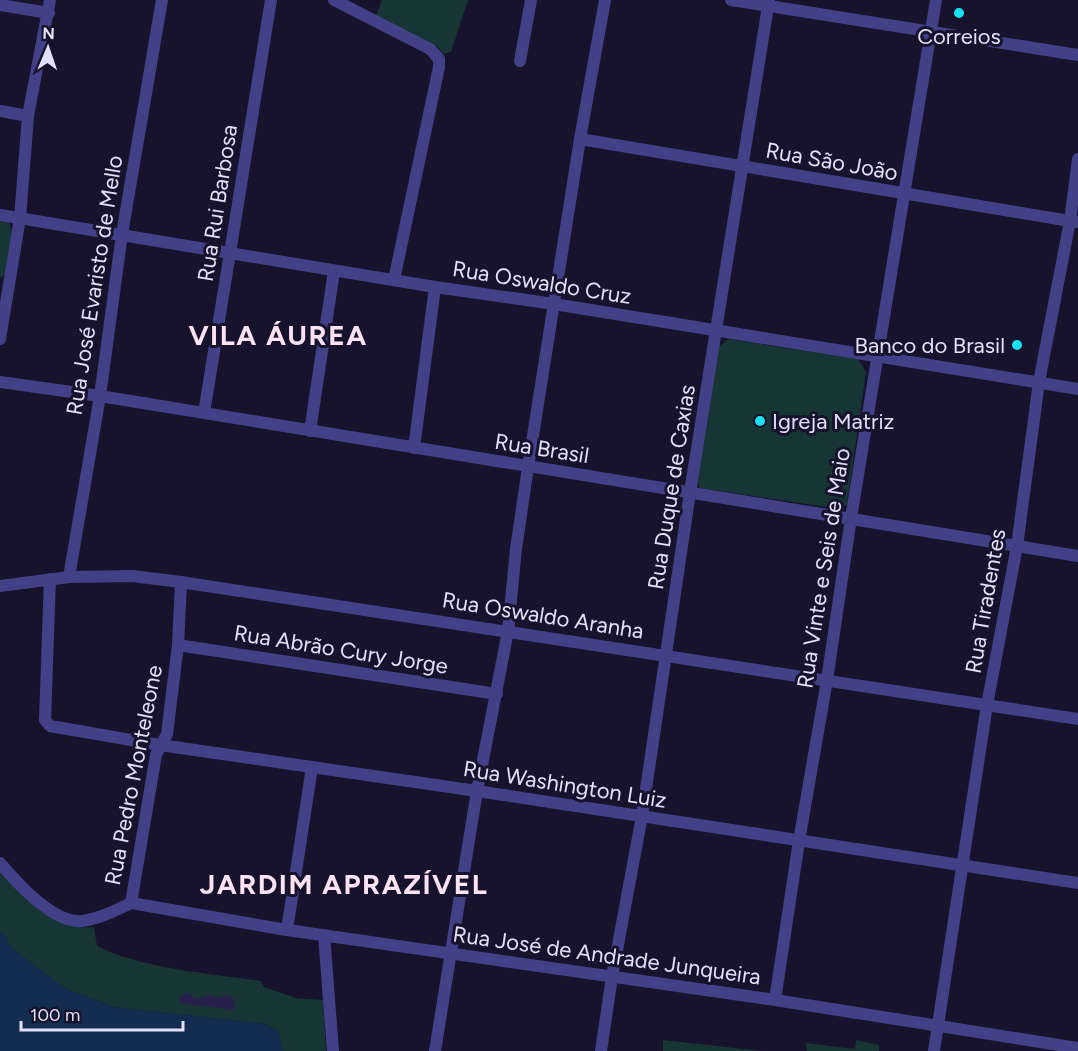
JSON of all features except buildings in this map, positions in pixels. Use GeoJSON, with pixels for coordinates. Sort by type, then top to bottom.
{"type":"FeatureCollection","features":[{"type":"Feature","properties":{"kind":"street","name":"Rua José Evaristo de Mello"},"geometry":{"type":"LineString","coordinates":[[69,577],[100,396],[122,234],[162,0]]}},
{"type":"Feature","properties":{"kind":"street","name":"Rua Rui Barbosa"},"geometry":{"type":"LineString","coordinates":[[204,413],[271,0]]}},
{"type":"Feature","properties":{"kind":"street"},"geometry":{"type":"LineString","coordinates":[[334,0],[430,49],[439,59],[440,67],[394,280]]}},
{"type":"Feature","properties":{"kind":"street"},"geometry":{"type":"LineString","coordinates":[[520,61],[531,0]]}},
{"type":"Feature","properties":{"kind":"street"},"geometry":{"type":"LineString","coordinates":[[435,1051],[477,791],[508,631],[516,549],[528,467],[580,140],[605,0]]}},
{"type":"Feature","properties":{"kind":"street"},"geometry":{"type":"LineString","coordinates":[[731,0],[768,3],[1078,56]]}},
{"type":"Feature","properties":{"kind":"street","name":"Rua Vinte e Seis de Maio"},"geometry":{"type":"LineString","coordinates":[[776,1000],[799,841],[827,680],[850,518],[936,0]]}},
{"type":"Feature","properties":{"kind":"street","name":"Rua Duque de Caxias"},"geometry":{"type":"LineString","coordinates":[[601,1051],[612,977],[642,816],[690,492],[768,3]]}},
{"type":"Feature","properties":{"kind":"street"},"geometry":{"type":"LineString","coordinates":[[0,5],[50,6],[28,116],[20,218],[4,288],[0,339]]}},
{"type":"Feature","properties":{"kind":"street"},"geometry":{"type":"LineString","coordinates":[[0,111],[28,116]]}},
{"type":"Feature","properties":{"kind":"street","name":"Rua São João"},"geometry":{"type":"LineString","coordinates":[[580,140],[1074,222]]}},
{"type":"Feature","properties":{"kind":"street","name":"Rua Tiradentes"},"geometry":{"type":"LineString","coordinates":[[934,1051],[987,705],[1017,546],[1039,382],[1074,222],[1078,159]]}},
{"type":"Feature","properties":{"kind":"street","name":"Rua Oswaldo Cruz"},"geometry":{"type":"LineString","coordinates":[[0,215],[334,271],[1078,388]]}},
{"type":"Feature","properties":{"kind":"street"},"geometry":{"type":"LineString","coordinates":[[309,431],[334,271]]}},
{"type":"Feature","properties":{"kind":"street"},"geometry":{"type":"LineString","coordinates":[[414,448],[435,287]]}},
{"type":"Feature","properties":{"kind":"street","name":"Rua Brasil"},"geometry":{"type":"LineString","coordinates":[[0,382],[100,396],[1078,556]]}},
{"type":"Feature","properties":{"kind":"street","name":"Rua Oswaldo Aranha"},"geometry":{"type":"LineString","coordinates":[[0,586],[69,577],[132,576],[181,582],[1078,719]]}},
{"type":"Feature","properties":{"kind":"street","name":"Rua Washington Luiz"},"geometry":{"type":"LineString","coordinates":[[50,579],[46,724],[50,726],[160,746],[477,791],[1078,883]]}},
{"type":"Feature","properties":{"kind":"street","name":"Rua Pedro Monteleone"},"geometry":{"type":"LineString","coordinates":[[131,903],[156,755],[167,734],[178,645],[181,582]]}},
{"type":"Feature","properties":{"kind":"street","name":"Rua Abrão Cury Jorge"},"geometry":{"type":"LineString","coordinates":[[178,645],[496,693]]}},
{"type":"Feature","properties":{"kind":"street"},"geometry":{"type":"LineString","coordinates":[[287,930],[312,767]]}},
{"type":"Feature","properties":{"kind":"street"},"geometry":{"type":"LineString","coordinates":[[0,863],[49,910],[63,918],[81,921],[131,903]]}},
{"type":"Feature","properties":{"kind":"street","name":"Rua José de Andrade Junqueira"},"geometry":{"type":"LineString","coordinates":[[131,903],[287,930],[776,1000],[1078,1048]]}},
{"type":"Feature","properties":{"kind":"street"},"geometry":{"type":"LineString","coordinates":[[324,935],[333,1051]]}},
{"type":"Feature","properties":{"kind":"green space"},"geometry":{"type":"Polygon","coordinates":[[[382,0],[468,0],[451,52],[443,54],[439,48],[376,15],[382,0]]]}},
{"type":"Feature","properties":{"kind":"green space"},"geometry":{"type":"Polygon","coordinates":[[[0,221],[9,222],[13,234],[6,274],[0,278],[0,221]]]}},
{"type":"Feature","properties":{"kind":"green space"},"geometry":{"type":"Polygon","coordinates":[[[728,339],[858,359],[866,372],[847,504],[839,509],[700,488],[696,481],[718,348],[728,339]]]}},
{"type":"Feature","properties":{"kind":"green space"},"geometry":{"type":"Polygon","coordinates":[[[0,871],[41,911],[66,924],[94,927],[97,946],[114,954],[155,965],[261,981],[264,987],[296,998],[323,1000],[326,1051],[283,1051],[277,1030],[264,1024],[113,1007],[64,988],[11,948],[4,935],[0,933],[0,871]]]}},
{"type":"Feature","properties":{"kind":"green space"},"geometry":{"type":"Polygon","coordinates":[[[663,1040],[762,1051],[663,1051],[663,1040]]]}},
{"type":"Feature","properties":{"kind":"green space"},"geometry":{"type":"Polygon","coordinates":[[[856,1040],[879,1045],[879,1051],[807,1051],[806,1043],[855,1049],[856,1040]]]}},
{"type":"Feature","properties":{"kind":"water"},"geometry":{"type":"Polygon","coordinates":[[[0,933],[4,935],[11,948],[64,988],[113,1007],[264,1024],[277,1030],[283,1051],[0,1051],[0,933]]]}},
{"type":"Feature","properties":{"kind":"place","name":"Correios"},"geometry":{"type":"Point","coordinates":[959,13]}},
{"type":"Feature","properties":{"kind":"place","name":"Banco do Brasil"},"geometry":{"type":"Point","coordinates":[1017,345]}},
{"type":"Feature","properties":{"kind":"place","name":"Igreja Matriz"},"geometry":{"type":"Point","coordinates":[760,421]}},
{"type":"Feature","properties":{"kind":"district","name":"VILA ÁUREA"},"geometry":{"type":"Point","coordinates":[278,335]}},
{"type":"Feature","properties":{"kind":"district","name":"JARDIM APRAZÍVEL"},"geometry":{"type":"Point","coordinates":[344,884]}}]}
